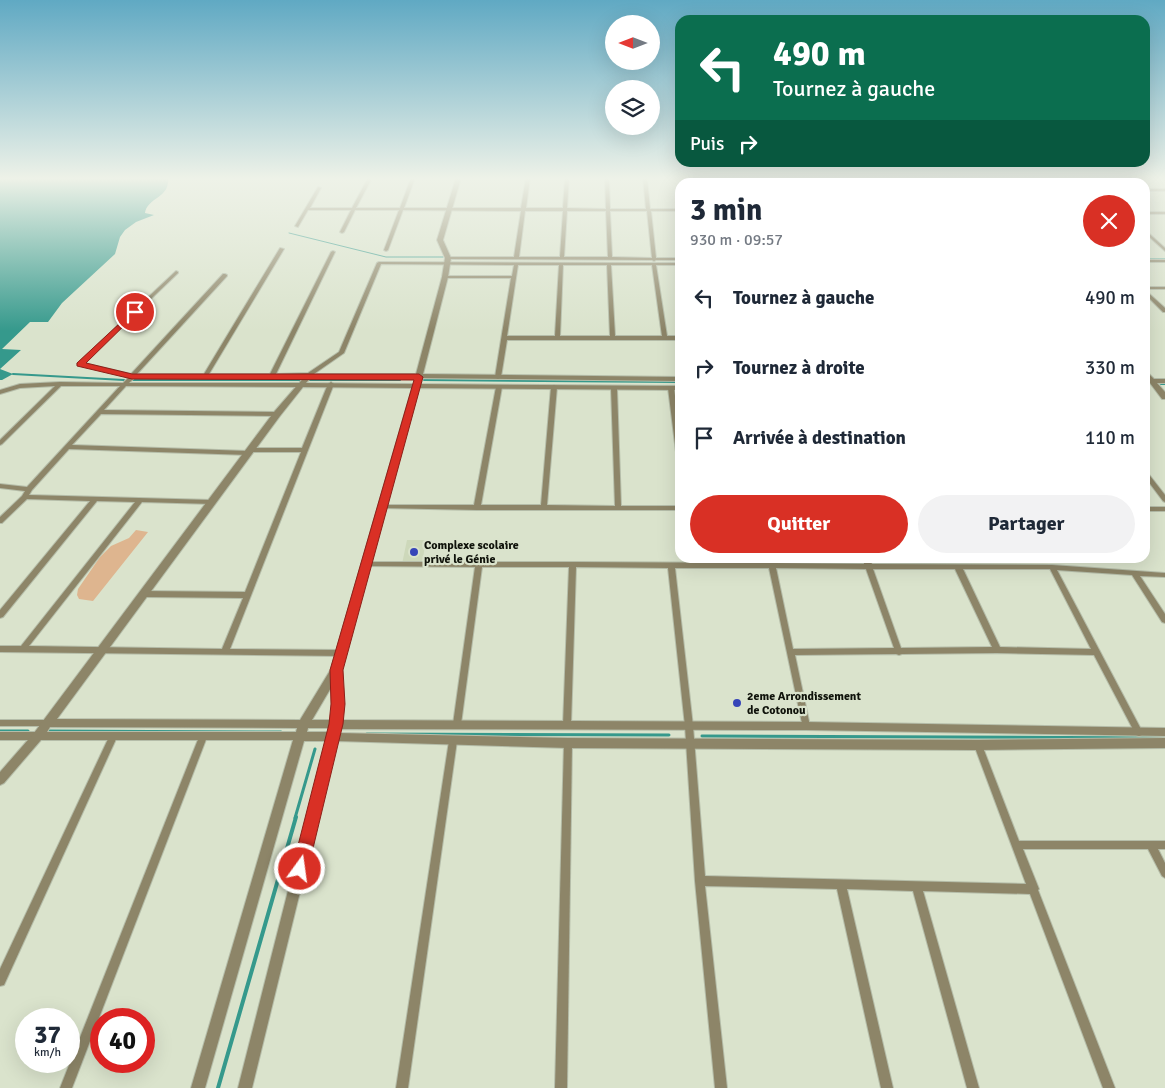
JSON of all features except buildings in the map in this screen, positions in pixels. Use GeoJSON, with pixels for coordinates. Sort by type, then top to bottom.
{"type":"FeatureCollection","features":[{"type":"Feature","properties":{"kind":"street"},"geometry":{"type":"LineString","coordinates":[[386,250],[394,229]]}},
{"type":"Feature","properties":{"kind":"street"},"geometry":{"type":"LineString","coordinates":[[198,1088],[300,736],[304,724],[336,670],[341,653],[418,381],[445,277],[448,261],[440,240],[444,229]]}},
{"type":"Feature","properties":{"kind":"street"},"geometry":{"type":"LineString","coordinates":[[498,376],[521,229]]}},
{"type":"Feature","properties":{"kind":"street"},"geometry":{"type":"LineString","coordinates":[[556,338],[564,229]]}},
{"type":"Feature","properties":{"kind":"street"},"geometry":{"type":"LineString","coordinates":[[609,229],[613,338]]}},
{"type":"Feature","properties":{"kind":"street"},"geometry":{"type":"LineString","coordinates":[[650,229],[665,338]]}},
{"type":"Feature","properties":{"kind":"street"},"geometry":{"type":"LineString","coordinates":[[1150,236],[1165,250]]}},
{"type":"Feature","properties":{"kind":"street"},"geometry":{"type":"LineString","coordinates":[[205,376],[282,249]]}},
{"type":"Feature","properties":{"kind":"street"},"geometry":{"type":"LineString","coordinates":[[272,376],[333,252]]}},
{"type":"Feature","properties":{"kind":"street"},"geometry":{"type":"LineString","coordinates":[[1,778],[48,723],[278,414],[309,376],[341,353],[379,264],[448,261],[654,262],[675,260]]}},
{"type":"Feature","properties":{"kind":"street"},"geometry":{"type":"LineString","coordinates":[[1150,261],[1165,261]]}},
{"type":"Feature","properties":{"kind":"street"},"geometry":{"type":"LineString","coordinates":[[654,262],[675,264]]}},
{"type":"Feature","properties":{"kind":"street"},"geometry":{"type":"LineString","coordinates":[[1150,265],[1165,265]]}},
{"type":"Feature","properties":{"kind":"street"},"geometry":{"type":"LineString","coordinates":[[176,272],[80,364],[132,376],[309,376],[499,387],[675,388]]}},
{"type":"Feature","properties":{"kind":"street"},"geometry":{"type":"LineString","coordinates":[[0,521],[25,497],[29,489],[225,275]]}},
{"type":"Feature","properties":{"kind":"street"},"geometry":{"type":"LineString","coordinates":[[445,277],[514,277]]}},
{"type":"Feature","properties":{"kind":"street"},"geometry":{"type":"LineString","coordinates":[[1150,290],[1165,288]]}},
{"type":"Feature","properties":{"kind":"street"},"geometry":{"type":"LineString","coordinates":[[1150,295],[1165,311]]}},
{"type":"Feature","properties":{"kind":"street"},"geometry":{"type":"LineString","coordinates":[[505,338],[675,338]]}},
{"type":"Feature","properties":{"kind":"street"},"geometry":{"type":"LineString","coordinates":[[0,392],[20,386],[60,384],[302,385],[498,376],[675,379]]}},
{"type":"Feature","properties":{"kind":"street"},"geometry":{"type":"LineString","coordinates":[[1150,381],[1165,381]]}},
{"type":"Feature","properties":{"kind":"street"},"geometry":{"type":"LineString","coordinates":[[1150,382],[1161,389],[1165,397]]}},
{"type":"Feature","properties":{"kind":"street"},"geometry":{"type":"LineString","coordinates":[[0,443],[60,384]]}},
{"type":"Feature","properties":{"kind":"street"},"geometry":{"type":"LineString","coordinates":[[225,651],[331,384]]}},
{"type":"Feature","properties":{"kind":"street"},"geometry":{"type":"LineString","coordinates":[[477,508],[499,387]]}},
{"type":"Feature","properties":{"kind":"street"},"geometry":{"type":"LineString","coordinates":[[544,508],[554,387]]}},
{"type":"Feature","properties":{"kind":"street"},"geometry":{"type":"LineString","coordinates":[[614,388],[618,508]]}},
{"type":"Feature","properties":{"kind":"street"},"geometry":{"type":"LineString","coordinates":[[671,388],[675,420]]}},
{"type":"Feature","properties":{"kind":"street"},"geometry":{"type":"LineString","coordinates":[[100,412],[278,414]]}},
{"type":"Feature","properties":{"kind":"street"},"geometry":{"type":"LineString","coordinates":[[68,447],[249,452],[305,450]]}},
{"type":"Feature","properties":{"kind":"street"},"geometry":{"type":"LineString","coordinates":[[1150,480],[1165,500]]}},
{"type":"Feature","properties":{"kind":"street"},"geometry":{"type":"LineString","coordinates":[[0,486],[29,489]]}},
{"type":"Feature","properties":{"kind":"street"},"geometry":{"type":"LineString","coordinates":[[25,497],[212,502]]}},
{"type":"Feature","properties":{"kind":"street"},"geometry":{"type":"LineString","coordinates":[[0,615],[95,499]]}},
{"type":"Feature","properties":{"kind":"street"},"geometry":{"type":"LineString","coordinates":[[23,649],[140,500]]}},
{"type":"Feature","properties":{"kind":"street"},"geometry":{"type":"LineString","coordinates":[[382,507],[675,508]]}},
{"type":"Feature","properties":{"kind":"street"},"geometry":{"type":"LineString","coordinates":[[1150,509],[1165,509]]}},
{"type":"Feature","properties":{"kind":"street"},"geometry":{"type":"LineString","coordinates":[[366,564],[671,566],[746,563]]}},
{"type":"Feature","properties":{"kind":"street"},"geometry":{"type":"LineString","coordinates":[[771,563],[806,726]]}},
{"type":"Feature","properties":{"kind":"street"},"geometry":{"type":"LineString","coordinates":[[796,563],[869,566],[1052,567],[1165,575]]}},
{"type":"Feature","properties":{"kind":"street"},"geometry":{"type":"LineString","coordinates":[[868,563],[898,652]]}},
{"type":"Feature","properties":{"kind":"street"},"geometry":{"type":"LineString","coordinates":[[457,724],[479,564]]}},
{"type":"Feature","properties":{"kind":"street"},"geometry":{"type":"LineString","coordinates":[[568,725],[573,564]]}},
{"type":"Feature","properties":{"kind":"street"},"geometry":{"type":"LineString","coordinates":[[671,566],[689,726],[700,881],[721,1088]]}},
{"type":"Feature","properties":{"kind":"street"},"geometry":{"type":"LineString","coordinates":[[958,567],[997,650]]}},
{"type":"Feature","properties":{"kind":"street"},"geometry":{"type":"LineString","coordinates":[[1052,567],[1139,733]]}},
{"type":"Feature","properties":{"kind":"street"},"geometry":{"type":"LineString","coordinates":[[1135,574],[1165,620]]}},
{"type":"Feature","properties":{"kind":"street"},"geometry":{"type":"LineString","coordinates":[[144,594],[247,595]]}},
{"type":"Feature","properties":{"kind":"street"},"geometry":{"type":"LineString","coordinates":[[0,649],[341,653]]}},
{"type":"Feature","properties":{"kind":"street"},"geometry":{"type":"LineString","coordinates":[[790,652],[997,650],[1096,652]]}},
{"type":"Feature","properties":{"kind":"street"},"geometry":{"type":"LineString","coordinates":[[245,1088],[336,724],[338,704],[336,670]]}},
{"type":"Feature","properties":{"kind":"street"},"geometry":{"type":"LineString","coordinates":[[0,722],[806,726],[1165,732]]}},
{"type":"Feature","properties":{"kind":"street"},"geometry":{"type":"LineString","coordinates":[[0,736],[300,736],[332,739],[568,743],[690,742],[978,745],[1165,743]]}},
{"type":"Feature","properties":{"kind":"street"},"geometry":{"type":"LineString","coordinates":[[0,981],[113,737]]}},
{"type":"Feature","properties":{"kind":"street"},"geometry":{"type":"LineString","coordinates":[[66,1088],[203,737]]}},
{"type":"Feature","properties":{"kind":"street"},"geometry":{"type":"LineString","coordinates":[[402,1088],[453,741]]}},
{"type":"Feature","properties":{"kind":"street"},"geometry":{"type":"LineString","coordinates":[[561,1088],[568,743]]}},
{"type":"Feature","properties":{"kind":"street"},"geometry":{"type":"LineString","coordinates":[[978,745],[1109,1088]]}},
{"type":"Feature","properties":{"kind":"street"},"geometry":{"type":"LineString","coordinates":[[1017,845],[1165,845]]}},
{"type":"Feature","properties":{"kind":"street"},"geometry":{"type":"LineString","coordinates":[[1151,845],[1165,873]]}},
{"type":"Feature","properties":{"kind":"street"},"geometry":{"type":"LineString","coordinates":[[700,881],[1034,889]]}},
{"type":"Feature","properties":{"kind":"street"},"geometry":{"type":"LineString","coordinates":[[841,884],[886,1088]]}},
{"type":"Feature","properties":{"kind":"street"},"geometry":{"type":"LineString","coordinates":[[917,886],[973,1088]]}},
{"type":"Feature","properties":{"kind":"shaded area"},"geometry":{"type":"Polygon","coordinates":[[[136,530],[148,532],[93,601],[79,599],[77,595],[78,589],[100,557],[111,546],[129,538],[136,530]]]}},
{"type":"Feature","properties":{"kind":"shaded area","name":"Complexe scolaire privé le Génie"},"geometry":{"type":"Polygon","coordinates":[[[407,540],[426,540],[422,564],[402,564],[407,540]]]}},
{"type":"Feature","properties":{"kind":"water"},"geometry":{"type":"Polygon","coordinates":[[[0,229],[127,229],[120,237],[115,254],[62,303],[48,322],[30,322],[2,349],[21,350],[0,369],[0,229]]]}},
{"type":"Feature","properties":{"kind":"water"},"geometry":{"type":"Polygon","coordinates":[[[0,369],[13,374],[0,380],[0,369]]]}},
{"type":"Feature","properties":{"kind":"waterway"},"geometry":{"type":"LineString","coordinates":[[289,233],[386,257],[443,257]]}},
{"type":"Feature","properties":{"kind":"waterway"},"geometry":{"type":"LineString","coordinates":[[642,258],[675,258]]}},
{"type":"Feature","properties":{"kind":"waterway"},"geometry":{"type":"LineString","coordinates":[[1150,259],[1165,259]]}},
{"type":"Feature","properties":{"kind":"waterway"},"geometry":{"type":"LineString","coordinates":[[13,374],[124,380]]}},
{"type":"Feature","properties":{"kind":"waterway"},"geometry":{"type":"LineString","coordinates":[[131,380],[400,380]]}},
{"type":"Feature","properties":{"kind":"waterway"},"geometry":{"type":"LineString","coordinates":[[424,380],[675,382]]}},
{"type":"Feature","properties":{"kind":"waterway"},"geometry":{"type":"LineString","coordinates":[[0,731],[28,731]]}},
{"type":"Feature","properties":{"kind":"waterway"},"geometry":{"type":"LineString","coordinates":[[45,731],[281,732]]}},
{"type":"Feature","properties":{"kind":"waterway"},"geometry":{"type":"LineString","coordinates":[[367,734],[669,735]]}},
{"type":"Feature","properties":{"kind":"waterway"},"geometry":{"type":"LineString","coordinates":[[702,736],[1165,738]]}},
{"type":"Feature","properties":{"kind":"waterway"},"geometry":{"type":"LineString","coordinates":[[295,818],[315,749]]}},
{"type":"Feature","properties":{"kind":"waterway"},"geometry":{"type":"LineString","coordinates":[[218,1088],[296,817]]}},
{"type":"Feature","properties":{"kind":"place","name":"Complexe scolaire privé le Génie"},"geometry":{"type":"Point","coordinates":[414,552]}},
{"type":"Feature","properties":{"kind":"place","name":"2eme Arrondissement de Cotonou"},"geometry":{"type":"Point","coordinates":[737,703]}},
{"type":"Feature","properties":{"kind":"route"},"geometry":{"type":"LineString","coordinates":[[135,312],[80,364],[132,376],[419,377],[336,670],[338,704],[336,724],[300,869]]}}]}
